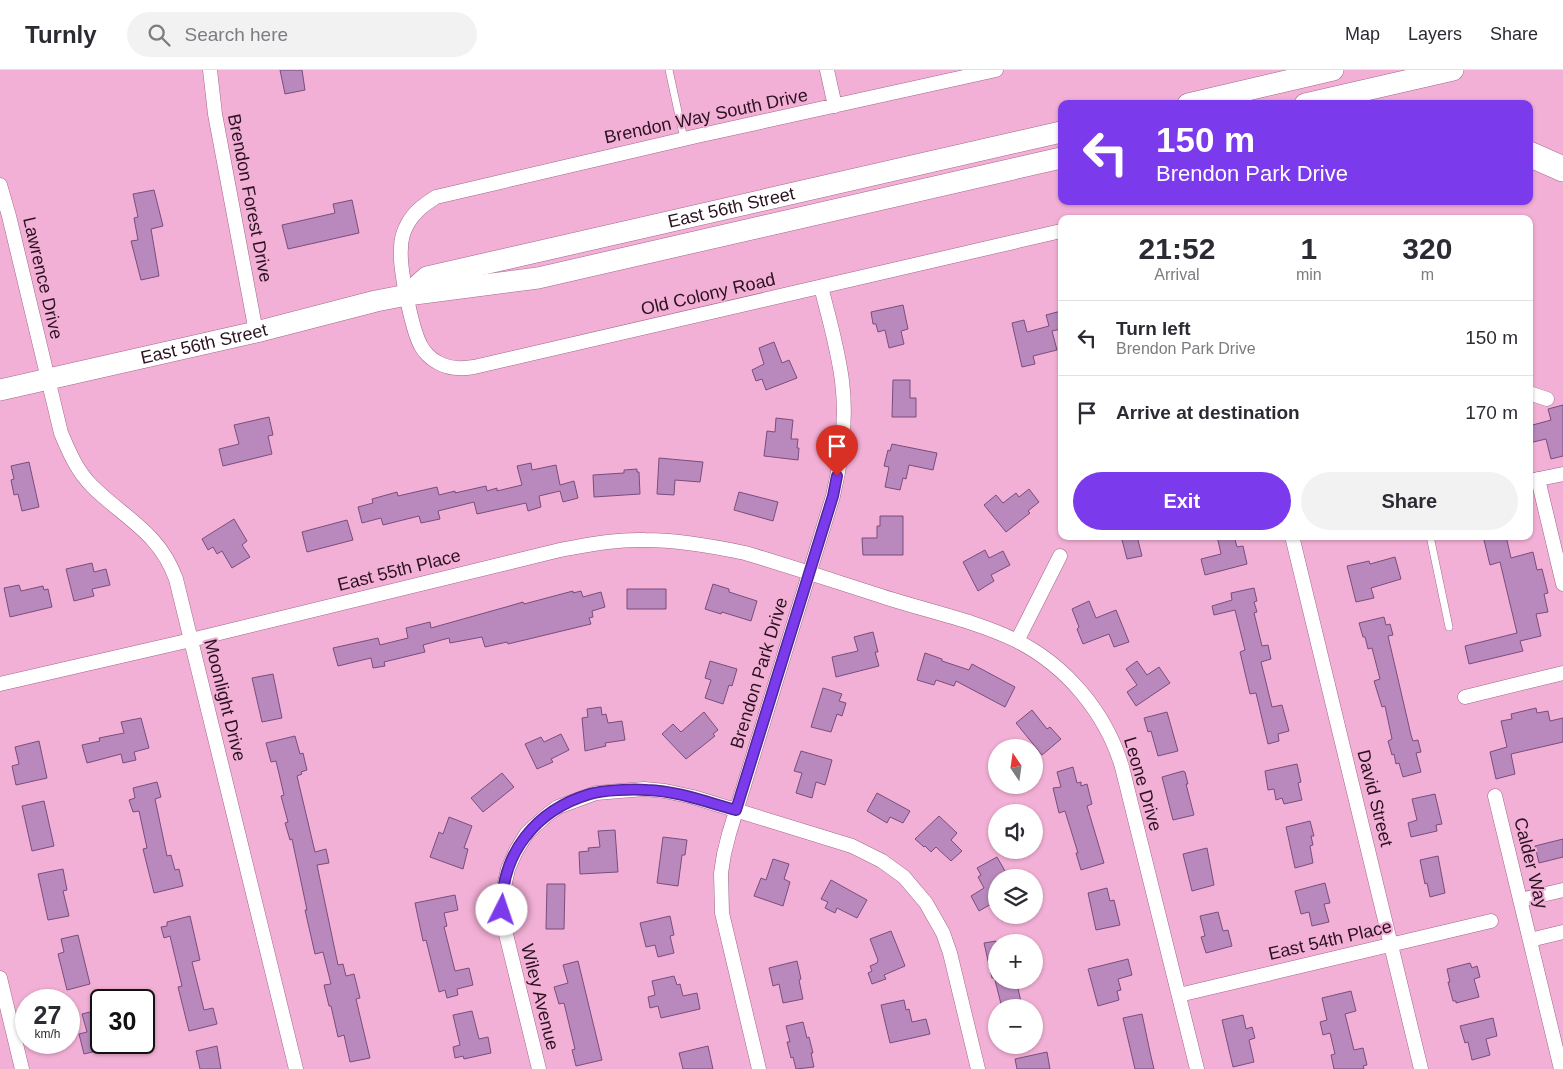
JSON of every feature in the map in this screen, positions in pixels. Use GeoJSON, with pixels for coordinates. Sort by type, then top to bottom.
{"type":"FeatureCollection","features":[{"type":"Feature","properties":{"kind":"highway"},"geometry":{"type":"LineString","coordinates":[[1533,156],[1563,169]]}},
{"type":"Feature","properties":{"kind":"main road"},"geometry":{"type":"LineString","coordinates":[[1205,100],[1334,70]]}},
{"type":"Feature","properties":{"kind":"main road"},"geometry":{"type":"LineString","coordinates":[[1322,100],[1453,70]]}},
{"type":"Feature","properties":{"kind":"main road","name":"East 56th Street"},"geometry":{"type":"LineString","coordinates":[[407,295],[426,277],[1058,133]]}},
{"type":"Feature","properties":{"kind":"main road","name":"East 56th Street"},"geometry":{"type":"LineString","coordinates":[[0,390],[256,332],[310,317],[407,295],[538,278],[1058,159]]}},
{"type":"Feature","properties":{"kind":"street","name":"Brendon Forest Drive"},"geometry":{"type":"LineString","coordinates":[[210,70],[215,114],[256,332]]}},
{"type":"Feature","properties":{"kind":"street"},"geometry":{"type":"LineString","coordinates":[[827,70],[835,106]]}},
{"type":"Feature","properties":{"kind":"street","name":"Brendon Way South Drive"},"geometry":{"type":"LineString","coordinates":[[426,204],[442,195],[684,138],[996,70]]}},
{"type":"Feature","properties":{"kind":"street","name":"Lawrence Drive"},"geometry":{"type":"LineString","coordinates":[[0,185],[47,379]]}},
{"type":"Feature","properties":{"kind":"street","name":"Old Colony Road"},"geometry":{"type":"LineString","coordinates":[[426,204],[416,212],[408,223],[401,241],[401,261],[407,295],[423,349],[437,362],[449,367],[463,369],[1058,232]]}},
{"type":"Feature","properties":{"kind":"street","name":"Brendon Park Drive"},"geometry":{"type":"LineString","coordinates":[[760,1069],[722,913],[720,887],[723,860],[736,810],[833,496],[839,471],[844,420],[844,394],[840,368],[821,287]]}},
{"type":"Feature","properties":{"kind":"street","name":"Moonlight Drive"},"geometry":{"type":"LineString","coordinates":[[47,379],[61,433],[79,471],[91,486],[153,539],[165,554],[176,579],[296,1069]]}},
{"type":"Feature","properties":{"kind":"street"},"geometry":{"type":"LineString","coordinates":[[1533,394],[1547,399]]}},
{"type":"Feature","properties":{"kind":"street"},"geometry":{"type":"LineString","coordinates":[[1563,474],[1533,480],[1563,584]]}},
{"type":"Feature","properties":{"kind":"street","name":"East 55th Place"},"geometry":{"type":"LineString","coordinates":[[0,684],[191,640],[560,550],[617,541],[656,540],[714,546],[745,552],[809,573]]}},
{"type":"Feature","properties":{"kind":"street","name":"David Street"},"geometry":{"type":"LineString","coordinates":[[1293,540],[1421,1069]]}},
{"type":"Feature","properties":{"kind":"street"},"geometry":{"type":"LineString","coordinates":[[1017,641],[1060,556]]}},
{"type":"Feature","properties":{"kind":"street","name":"Leone Drive"},"geometry":{"type":"LineString","coordinates":[[809,573],[973,624],[1017,641],[1044,658],[1074,684],[1096,712],[1113,742],[1122,767],[1197,1069]]}},
{"type":"Feature","properties":{"kind":"street"},"geometry":{"type":"LineString","coordinates":[[1465,697],[1563,673]]}},
{"type":"Feature","properties":{"kind":"street","name":"Wiley Avenue"},"geometry":{"type":"LineString","coordinates":[[539,1069],[504,930],[502,910],[503,889],[508,869],[516,851],[527,834],[558,807],[596,792],[644,790],[679,794],[852,846],[882,861],[909,882],[926,903],[943,933],[950,953],[978,1069]]}},
{"type":"Feature","properties":{"kind":"street","name":"Calder Way"},"geometry":{"type":"LineString","coordinates":[[1495,796],[1561,1069]]}},
{"type":"Feature","properties":{"kind":"street"},"geometry":{"type":"LineString","coordinates":[[1520,900],[1563,890]]}},
{"type":"Feature","properties":{"kind":"street","name":"East 54th Place"},"geometry":{"type":"LineString","coordinates":[[1179,995],[1491,921]]}},
{"type":"Feature","properties":{"kind":"street"},"geometry":{"type":"LineString","coordinates":[[1530,940],[1563,932]]}},
{"type":"Feature","properties":{"kind":"street"},"geometry":{"type":"LineString","coordinates":[[0,978],[22,1069]]}},
{"type":"Feature","properties":{"kind":"lane"},"geometry":{"type":"LineString","coordinates":[[669,70],[684,138]]}},
{"type":"Feature","properties":{"kind":"lane"},"geometry":{"type":"LineString","coordinates":[[1431,540],[1449,627]]}},
{"type":"Feature","properties":{"kind":"building"},"geometry":{"type":"Polygon","coordinates":[[[280,70],[302,70],[305,90],[285,94],[280,70]]]}},
{"type":"Feature","properties":{"kind":"building"},"geometry":{"type":"Polygon","coordinates":[[[154,190],[163,226],[151,229],[159,276],[141,280],[131,241],[138,240],[134,218],[138,217],[133,194],[154,190]]]}},
{"type":"Feature","properties":{"kind":"building"},"geometry":{"type":"Polygon","coordinates":[[[352,200],[359,233],[288,249],[282,225],[335,213],[333,204],[352,200]]]}},
{"type":"Feature","properties":{"kind":"building"},"geometry":{"type":"Polygon","coordinates":[[[903,305],[908,329],[901,331],[904,344],[889,348],[885,330],[878,332],[876,324],[873,324],[871,312],[903,305]]]}},
{"type":"Feature","properties":{"kind":"building"},"geometry":{"type":"Polygon","coordinates":[[[1058,312],[1058,330],[1052,331],[1057,350],[1033,356],[1035,364],[1022,367],[1012,323],[1024,320],[1027,332],[1049,326],[1046,315],[1058,312]]]}},
{"type":"Feature","properties":{"kind":"building"},"geometry":{"type":"Polygon","coordinates":[[[774,342],[782,363],[789,360],[797,378],[766,390],[762,379],[756,381],[752,370],[764,364],[759,348],[774,342]]]}},
{"type":"Feature","properties":{"kind":"building"},"geometry":{"type":"Polygon","coordinates":[[[893,380],[910,380],[910,398],[916,398],[916,417],[892,417],[893,380]]]}},
{"type":"Feature","properties":{"kind":"building"},"geometry":{"type":"Polygon","coordinates":[[[1563,405],[1563,456],[1551,459],[1546,439],[1533,442],[1533,425],[1551,420],[1548,409],[1563,405]]]}},
{"type":"Feature","properties":{"kind":"building"},"geometry":{"type":"Polygon","coordinates":[[[269,417],[273,435],[268,436],[272,454],[223,466],[219,449],[239,444],[234,425],[269,417]]]}},
{"type":"Feature","properties":{"kind":"building"},"geometry":{"type":"Polygon","coordinates":[[[776,418],[793,420],[791,439],[798,439],[798,460],[764,456],[767,431],[775,432],[776,418]]]}},
{"type":"Feature","properties":{"kind":"building"},"geometry":{"type":"Polygon","coordinates":[[[892,444],[937,453],[933,470],[909,465],[906,479],[903,478],[900,490],[885,487],[889,467],[884,466],[888,450],[890,451],[892,444]]]}},
{"type":"Feature","properties":{"kind":"building"},"geometry":{"type":"Polygon","coordinates":[[[659,458],[703,462],[700,482],[675,480],[674,495],[657,494],[659,458]]]}},
{"type":"Feature","properties":{"kind":"building"},"geometry":{"type":"Polygon","coordinates":[[[29,462],[39,507],[22,511],[18,494],[14,495],[11,480],[14,479],[11,466],[29,462]]]}},
{"type":"Feature","properties":{"kind":"building"},"geometry":{"type":"Polygon","coordinates":[[[531,463],[532,470],[556,465],[560,485],[574,481],[578,498],[563,502],[560,491],[539,496],[541,507],[528,511],[526,503],[477,514],[474,502],[438,511],[440,519],[421,523],[419,516],[383,525],[381,518],[362,523],[358,507],[373,503],[372,499],[397,492],[398,496],[437,487],[439,495],[486,486],[487,491],[497,488],[497,491],[522,485],[517,466],[531,463]]]}},
{"type":"Feature","properties":{"kind":"building"},"geometry":{"type":"Polygon","coordinates":[[[637,469],[637,472],[639,472],[640,494],[594,497],[593,475],[624,473],[624,470],[637,469]]]}},
{"type":"Feature","properties":{"kind":"building"},"geometry":{"type":"Polygon","coordinates":[[[1029,489],[1039,502],[1028,511],[1030,513],[1006,532],[984,505],[996,495],[1003,503],[1016,493],[1019,497],[1029,489]]]}},
{"type":"Feature","properties":{"kind":"building"},"geometry":{"type":"Polygon","coordinates":[[[739,492],[778,502],[773,521],[734,510],[739,492]]]}},
{"type":"Feature","properties":{"kind":"building"},"geometry":{"type":"Polygon","coordinates":[[[880,516],[903,516],[903,555],[863,555],[862,538],[877,538],[877,526],[880,526],[880,516]]]}},
{"type":"Feature","properties":{"kind":"building"},"geometry":{"type":"Polygon","coordinates":[[[234,519],[247,541],[242,545],[250,557],[232,568],[222,551],[217,554],[213,547],[208,550],[202,539],[234,519]]]}},
{"type":"Feature","properties":{"kind":"building"},"geometry":{"type":"Polygon","coordinates":[[[347,520],[353,540],[307,552],[302,532],[347,520]]]}},
{"type":"Feature","properties":{"kind":"building"},"geometry":{"type":"Polygon","coordinates":[[[1122,540],[1138,540],[1142,556],[1127,559],[1122,540]]]}},
{"type":"Feature","properties":{"kind":"building"},"geometry":{"type":"Polygon","coordinates":[[[1218,540],[1235,540],[1237,547],[1243,546],[1247,564],[1205,575],[1201,559],[1221,554],[1218,540]]]}},
{"type":"Feature","properties":{"kind":"building"},"geometry":{"type":"Polygon","coordinates":[[[1484,540],[1507,540],[1511,558],[1533,552],[1537,570],[1542,569],[1548,593],[1544,594],[1548,612],[1536,614],[1541,636],[1520,641],[1523,651],[1469,664],[1465,646],[1517,633],[1500,562],[1490,565],[1484,540]]]}},
{"type":"Feature","properties":{"kind":"building"},"geometry":{"type":"Polygon","coordinates":[[[985,550],[989,558],[1003,551],[1010,565],[991,575],[994,581],[978,591],[963,562],[985,550]]]}},
{"type":"Feature","properties":{"kind":"building"},"geometry":{"type":"Polygon","coordinates":[[[1395,557],[1401,579],[1371,588],[1374,598],[1356,602],[1347,566],[1369,561],[1370,564],[1395,557]]]}},
{"type":"Feature","properties":{"kind":"building"},"geometry":{"type":"Polygon","coordinates":[[[92,563],[94,572],[106,569],[110,585],[92,589],[94,596],[74,601],[66,569],[92,563]]]}},
{"type":"Feature","properties":{"kind":"building"},"geometry":{"type":"Polygon","coordinates":[[[713,584],[729,589],[729,592],[757,601],[751,621],[705,609],[713,584]]]}},
{"type":"Feature","properties":{"kind":"building"},"geometry":{"type":"Polygon","coordinates":[[[19,585],[21,591],[43,586],[44,590],[48,589],[52,607],[10,617],[4,588],[19,585]]]}},
{"type":"Feature","properties":{"kind":"building"},"geometry":{"type":"Polygon","coordinates":[[[1254,588],[1257,601],[1254,602],[1257,612],[1254,613],[1262,646],[1268,645],[1271,659],[1261,662],[1272,707],[1282,705],[1289,731],[1278,734],[1279,741],[1268,744],[1256,693],[1250,694],[1240,652],[1245,650],[1235,610],[1214,615],[1212,606],[1232,600],[1231,593],[1254,588]]]}},
{"type":"Feature","properties":{"kind":"building"},"geometry":{"type":"Polygon","coordinates":[[[627,589],[666,589],[666,609],[627,609],[627,589]]]}},
{"type":"Feature","properties":{"kind":"building"},"geometry":{"type":"Polygon","coordinates":[[[573,591],[573,593],[581,591],[583,597],[601,592],[605,607],[592,611],[593,617],[589,618],[591,624],[508,644],[507,642],[485,647],[482,637],[450,643],[449,638],[423,645],[425,652],[384,662],[385,666],[373,668],[371,658],[338,666],[333,648],[378,638],[380,645],[408,638],[406,628],[430,622],[431,628],[523,602],[524,604],[573,591]]]}},
{"type":"Feature","properties":{"kind":"building"},"geometry":{"type":"Polygon","coordinates":[[[1089,601],[1096,618],[1116,610],[1129,642],[1114,647],[1109,634],[1083,644],[1072,609],[1089,601]]]}},
{"type":"Feature","properties":{"kind":"building"},"geometry":{"type":"Polygon","coordinates":[[[1384,617],[1386,625],[1390,624],[1393,635],[1388,636],[1411,735],[1413,741],[1418,740],[1421,752],[1416,753],[1421,772],[1403,777],[1399,763],[1396,764],[1394,754],[1392,755],[1388,741],[1392,739],[1385,706],[1382,707],[1374,681],[1380,679],[1372,648],[1368,649],[1359,623],[1384,617]]]}},
{"type":"Feature","properties":{"kind":"building"},"geometry":{"type":"Polygon","coordinates":[[[873,632],[878,652],[875,652],[879,666],[836,677],[832,657],[858,651],[854,637],[873,632]]]}},
{"type":"Feature","properties":{"kind":"building"},"geometry":{"type":"Polygon","coordinates":[[[925,653],[969,670],[972,664],[1015,687],[1005,707],[956,681],[954,686],[936,680],[934,685],[917,680],[925,653]]]}},
{"type":"Feature","properties":{"kind":"building"},"geometry":{"type":"Polygon","coordinates":[[[710,661],[737,669],[732,686],[729,685],[723,704],[705,698],[711,680],[705,678],[710,661]]]}},
{"type":"Feature","properties":{"kind":"building"},"geometry":{"type":"Polygon","coordinates":[[[1137,661],[1147,675],[1159,667],[1170,683],[1136,706],[1127,692],[1137,685],[1126,669],[1137,661]]]}},
{"type":"Feature","properties":{"kind":"building"},"geometry":{"type":"Polygon","coordinates":[[[273,674],[282,718],[262,722],[252,678],[273,674]]]}},
{"type":"Feature","properties":{"kind":"building"},"geometry":{"type":"Polygon","coordinates":[[[823,688],[842,694],[839,701],[846,703],[842,716],[837,714],[831,732],[811,727],[823,688]]]}},
{"type":"Feature","properties":{"kind":"building"},"geometry":{"type":"Polygon","coordinates":[[[601,707],[602,715],[606,714],[608,723],[622,721],[625,740],[605,743],[606,746],[585,751],[582,718],[588,717],[587,709],[601,707]]]}},
{"type":"Feature","properties":{"kind":"building"},"geometry":{"type":"Polygon","coordinates":[[[1536,708],[1537,713],[1548,711],[1550,721],[1563,718],[1563,742],[1511,754],[1515,774],[1496,779],[1490,752],[1507,747],[1501,721],[1512,719],[1511,714],[1536,708]]]}},
{"type":"Feature","properties":{"kind":"building"},"geometry":{"type":"Polygon","coordinates":[[[1032,710],[1047,729],[1050,727],[1061,739],[1043,754],[1043,739],[1029,739],[1016,723],[1032,710]]]}},
{"type":"Feature","properties":{"kind":"building"},"geometry":{"type":"Polygon","coordinates":[[[704,712],[718,730],[713,734],[715,736],[686,759],[662,734],[673,724],[681,732],[704,712]]]}},
{"type":"Feature","properties":{"kind":"building"},"geometry":{"type":"Polygon","coordinates":[[[1167,712],[1178,751],[1158,756],[1151,731],[1148,732],[1144,718],[1167,712]]]}},
{"type":"Feature","properties":{"kind":"building"},"geometry":{"type":"Polygon","coordinates":[[[141,718],[149,748],[134,752],[136,760],[123,763],[121,754],[87,763],[82,745],[100,741],[99,738],[124,733],[121,722],[141,718]]]}},
{"type":"Feature","properties":{"kind":"building"},"geometry":{"type":"Polygon","coordinates":[[[561,734],[569,750],[551,759],[553,762],[537,769],[525,744],[541,737],[544,742],[561,734]]]}},
{"type":"Feature","properties":{"kind":"building"},"geometry":{"type":"Polygon","coordinates":[[[295,736],[300,754],[303,753],[307,770],[297,776],[315,852],[326,849],[329,863],[317,865],[338,965],[343,964],[346,976],[354,974],[360,998],[356,999],[370,1058],[350,1062],[344,1035],[338,1037],[331,1006],[329,1006],[324,985],[331,984],[323,952],[315,954],[292,839],[290,840],[285,823],[288,822],[281,796],[284,795],[276,761],[271,762],[266,743],[295,736]]]}},
{"type":"Feature","properties":{"kind":"building"},"geometry":{"type":"Polygon","coordinates":[[[39,741],[47,778],[16,785],[12,766],[19,764],[15,747],[39,741]]]}},
{"type":"Feature","properties":{"kind":"building"},"geometry":{"type":"Polygon","coordinates":[[[801,751],[832,760],[825,785],[816,782],[812,798],[796,793],[802,773],[794,771],[801,751]]]}},
{"type":"Feature","properties":{"kind":"building"},"geometry":{"type":"Polygon","coordinates":[[[1297,764],[1301,782],[1298,783],[1302,800],[1284,804],[1282,798],[1276,800],[1274,789],[1268,790],[1265,771],[1297,764]]]}},
{"type":"Feature","properties":{"kind":"building"},"geometry":{"type":"Polygon","coordinates":[[[1073,767],[1077,783],[1081,782],[1081,786],[1087,784],[1092,804],[1087,806],[1104,863],[1081,870],[1076,853],[1078,853],[1065,811],[1059,813],[1053,788],[1061,787],[1057,772],[1073,767]]]}},
{"type":"Feature","properties":{"kind":"building"},"geometry":{"type":"Polygon","coordinates":[[[1185,772],[1188,784],[1186,784],[1194,815],[1173,820],[1162,777],[1185,772]]]}},
{"type":"Feature","properties":{"kind":"building"},"geometry":{"type":"Polygon","coordinates":[[[502,773],[514,787],[483,812],[471,798],[502,773]]]}},
{"type":"Feature","properties":{"kind":"building"},"geometry":{"type":"Polygon","coordinates":[[[157,782],[161,797],[155,799],[167,856],[171,855],[175,870],[179,869],[183,886],[154,893],[143,849],[147,848],[139,811],[133,812],[129,800],[135,798],[133,788],[157,782]]]}},
{"type":"Feature","properties":{"kind":"building"},"geometry":{"type":"Polygon","coordinates":[[[877,793],[910,811],[903,823],[890,817],[887,823],[867,811],[877,793]]]}},
{"type":"Feature","properties":{"kind":"building"},"geometry":{"type":"Polygon","coordinates":[[[1435,794],[1442,824],[1436,825],[1437,831],[1411,837],[1408,823],[1417,820],[1412,799],[1435,794]]]}},
{"type":"Feature","properties":{"kind":"building"},"geometry":{"type":"Polygon","coordinates":[[[44,801],[54,846],[32,851],[22,806],[44,801]]]}},
{"type":"Feature","properties":{"kind":"building"},"geometry":{"type":"Polygon","coordinates":[[[939,816],[957,833],[951,840],[962,851],[951,861],[936,847],[931,852],[915,839],[939,816]]]}},
{"type":"Feature","properties":{"kind":"building"},"geometry":{"type":"Polygon","coordinates":[[[449,817],[472,826],[464,848],[468,849],[463,869],[430,857],[439,832],[443,834],[449,817]]]}},
{"type":"Feature","properties":{"kind":"building"},"geometry":{"type":"Polygon","coordinates":[[[1310,821],[1314,836],[1311,836],[1313,845],[1310,846],[1313,863],[1295,868],[1286,827],[1310,821]]]}},
{"type":"Feature","properties":{"kind":"building"},"geometry":{"type":"Polygon","coordinates":[[[615,830],[618,872],[580,874],[579,852],[589,851],[588,848],[600,847],[598,831],[615,830]]]}},
{"type":"Feature","properties":{"kind":"building"},"geometry":{"type":"Polygon","coordinates":[[[663,837],[687,840],[685,855],[682,855],[678,886],[657,883],[663,837]]]}},
{"type":"Feature","properties":{"kind":"building"},"geometry":{"type":"Polygon","coordinates":[[[1563,839],[1563,857],[1539,863],[1535,846],[1563,839]]]}},
{"type":"Feature","properties":{"kind":"building"},"geometry":{"type":"Polygon","coordinates":[[[1207,848],[1214,885],[1192,891],[1183,854],[1207,848]]]}},
{"type":"Feature","properties":{"kind":"building"},"geometry":{"type":"Polygon","coordinates":[[[1438,856],[1445,893],[1430,897],[1420,860],[1438,856]]]}},
{"type":"Feature","properties":{"kind":"building"},"geometry":{"type":"Polygon","coordinates":[[[773,859],[789,864],[784,879],[790,882],[783,906],[754,896],[761,878],[766,880],[773,859]]]}},
{"type":"Feature","properties":{"kind":"building"},"geometry":{"type":"Polygon","coordinates":[[[993,859],[998,859],[1004,869],[988,869],[988,906],[979,911],[971,896],[984,888],[978,877],[981,875],[977,868],[993,859]]]}},
{"type":"Feature","properties":{"kind":"building"},"geometry":{"type":"Polygon","coordinates":[[[63,869],[67,890],[63,891],[69,916],[48,920],[38,874],[63,869]]]}},
{"type":"Feature","properties":{"kind":"building"},"geometry":{"type":"Polygon","coordinates":[[[831,880],[867,900],[857,918],[837,908],[835,913],[825,908],[828,902],[821,899],[831,880]]]}},
{"type":"Feature","properties":{"kind":"building"},"geometry":{"type":"Polygon","coordinates":[[[1325,883],[1330,903],[1324,904],[1329,922],[1312,926],[1309,912],[1301,914],[1295,891],[1325,883]]]}},
{"type":"Feature","properties":{"kind":"building"},"geometry":{"type":"Polygon","coordinates":[[[547,884],[565,884],[564,929],[546,929],[547,884]]]}},
{"type":"Feature","properties":{"kind":"building"},"geometry":{"type":"Polygon","coordinates":[[[1107,888],[1110,901],[1114,900],[1120,925],[1096,930],[1088,893],[1107,888]]]}},
{"type":"Feature","properties":{"kind":"building"},"geometry":{"type":"Polygon","coordinates":[[[455,895],[458,910],[444,913],[447,926],[444,927],[455,971],[469,968],[473,985],[457,989],[458,995],[447,998],[445,990],[439,992],[426,940],[423,941],[415,903],[455,895]]]}},
{"type":"Feature","properties":{"kind":"building"},"geometry":{"type":"Polygon","coordinates":[[[1218,912],[1223,931],[1228,930],[1232,946],[1206,953],[1201,937],[1205,936],[1200,916],[1218,912]]]}},
{"type":"Feature","properties":{"kind":"building"},"geometry":{"type":"Polygon","coordinates":[[[190,916],[200,960],[192,962],[204,1010],[213,1008],[217,1024],[189,1031],[178,987],[182,986],[170,936],[164,938],[161,927],[167,926],[167,922],[190,916]]]}},
{"type":"Feature","properties":{"kind":"building"},"geometry":{"type":"Polygon","coordinates":[[[670,916],[674,935],[670,936],[674,953],[658,957],[655,945],[646,947],[640,923],[670,916]]]}},
{"type":"Feature","properties":{"kind":"building"},"geometry":{"type":"Polygon","coordinates":[[[891,931],[905,966],[884,975],[886,979],[872,984],[868,973],[872,971],[870,966],[877,963],[878,960],[870,939],[891,931]]]}},
{"type":"Feature","properties":{"kind":"building"},"geometry":{"type":"Polygon","coordinates":[[[78,935],[90,984],[67,989],[58,954],[64,952],[61,939],[78,935]]]}},
{"type":"Feature","properties":{"kind":"building"},"geometry":{"type":"Polygon","coordinates":[[[988,942],[988,960],[984,943],[988,942]]]}},
{"type":"Feature","properties":{"kind":"building"},"geometry":{"type":"Polygon","coordinates":[[[1128,959],[1132,975],[1118,979],[1121,990],[1117,991],[1119,1000],[1098,1006],[1088,969],[1128,959]]]}},
{"type":"Feature","properties":{"kind":"building"},"geometry":{"type":"Polygon","coordinates":[[[578,961],[602,1060],[576,1066],[572,1050],[575,1049],[564,1003],[559,1004],[554,987],[568,983],[563,965],[578,961]]]}},
{"type":"Feature","properties":{"kind":"building"},"geometry":{"type":"Polygon","coordinates":[[[797,961],[803,999],[783,1003],[779,984],[773,986],[769,968],[797,961]]]}},
{"type":"Feature","properties":{"kind":"building"},"geometry":{"type":"Polygon","coordinates":[[[1470,963],[1472,968],[1477,966],[1480,977],[1474,979],[1479,997],[1456,1003],[1456,1001],[1453,1001],[1447,969],[1470,963]]]}},
{"type":"Feature","properties":{"kind":"building"},"geometry":{"type":"Polygon","coordinates":[[[674,976],[677,985],[680,984],[683,996],[697,993],[700,1009],[661,1018],[658,1006],[650,1008],[648,997],[655,995],[652,981],[674,976]]]}},
{"type":"Feature","properties":{"kind":"building"},"geometry":{"type":"Polygon","coordinates":[[[997,989],[1018,989],[1020,999],[1000,999],[997,989]]]}},
{"type":"Feature","properties":{"kind":"building"},"geometry":{"type":"Polygon","coordinates":[[[1351,991],[1356,1011],[1345,1014],[1354,1050],[1363,1048],[1367,1065],[1363,1066],[1364,1069],[1334,1069],[1331,1055],[1335,1054],[1330,1033],[1323,1035],[1320,1022],[1327,1020],[1322,998],[1351,991]]]}},
{"type":"Feature","properties":{"kind":"building"},"geometry":{"type":"Polygon","coordinates":[[[904,1000],[906,1010],[909,1009],[912,1022],[926,1019],[930,1034],[890,1043],[881,1005],[904,1000]]]}},
{"type":"Feature","properties":{"kind":"building"},"geometry":{"type":"Polygon","coordinates":[[[472,1011],[479,1039],[488,1037],[491,1053],[464,1059],[463,1056],[455,1058],[453,1047],[460,1045],[453,1015],[472,1011]]]}},
{"type":"Feature","properties":{"kind":"building"},"geometry":{"type":"Polygon","coordinates":[[[90,1012],[90,1053],[84,1054],[80,1034],[87,1032],[82,1014],[90,1012]]]}},
{"type":"Feature","properties":{"kind":"building"},"geometry":{"type":"Polygon","coordinates":[[[1142,1014],[1154,1069],[1135,1069],[1123,1018],[1142,1014]]]}},
{"type":"Feature","properties":{"kind":"building"},"geometry":{"type":"Polygon","coordinates":[[[1243,1015],[1246,1029],[1252,1027],[1255,1038],[1249,1040],[1254,1062],[1233,1067],[1222,1020],[1243,1015]]]}},
{"type":"Feature","properties":{"kind":"building"},"geometry":{"type":"Polygon","coordinates":[[[1493,1018],[1497,1036],[1486,1039],[1490,1055],[1472,1060],[1468,1042],[1465,1043],[1460,1026],[1493,1018]]]}},
{"type":"Feature","properties":{"kind":"building"},"geometry":{"type":"Polygon","coordinates":[[[803,1022],[813,1053],[811,1053],[814,1067],[796,1069],[787,1042],[790,1042],[786,1026],[803,1022]]]}},
{"type":"Feature","properties":{"kind":"building"},"geometry":{"type":"Polygon","coordinates":[[[217,1046],[221,1069],[200,1069],[196,1051],[217,1046]]]}},
{"type":"Feature","properties":{"kind":"building"},"geometry":{"type":"Polygon","coordinates":[[[708,1046],[713,1069],[683,1069],[679,1053],[708,1046]]]}},
{"type":"Feature","properties":{"kind":"building"},"geometry":{"type":"Polygon","coordinates":[[[1047,1052],[1050,1069],[1017,1069],[1015,1059],[1047,1052]]]}},
{"type":"Feature","properties":{"kind":"route"},"geometry":{"type":"LineString","coordinates":[[502,910],[503,889],[508,869],[516,851],[532,828],[558,807],[596,792],[644,790],[679,794],[736,810],[833,496],[837,476]]}}]}
